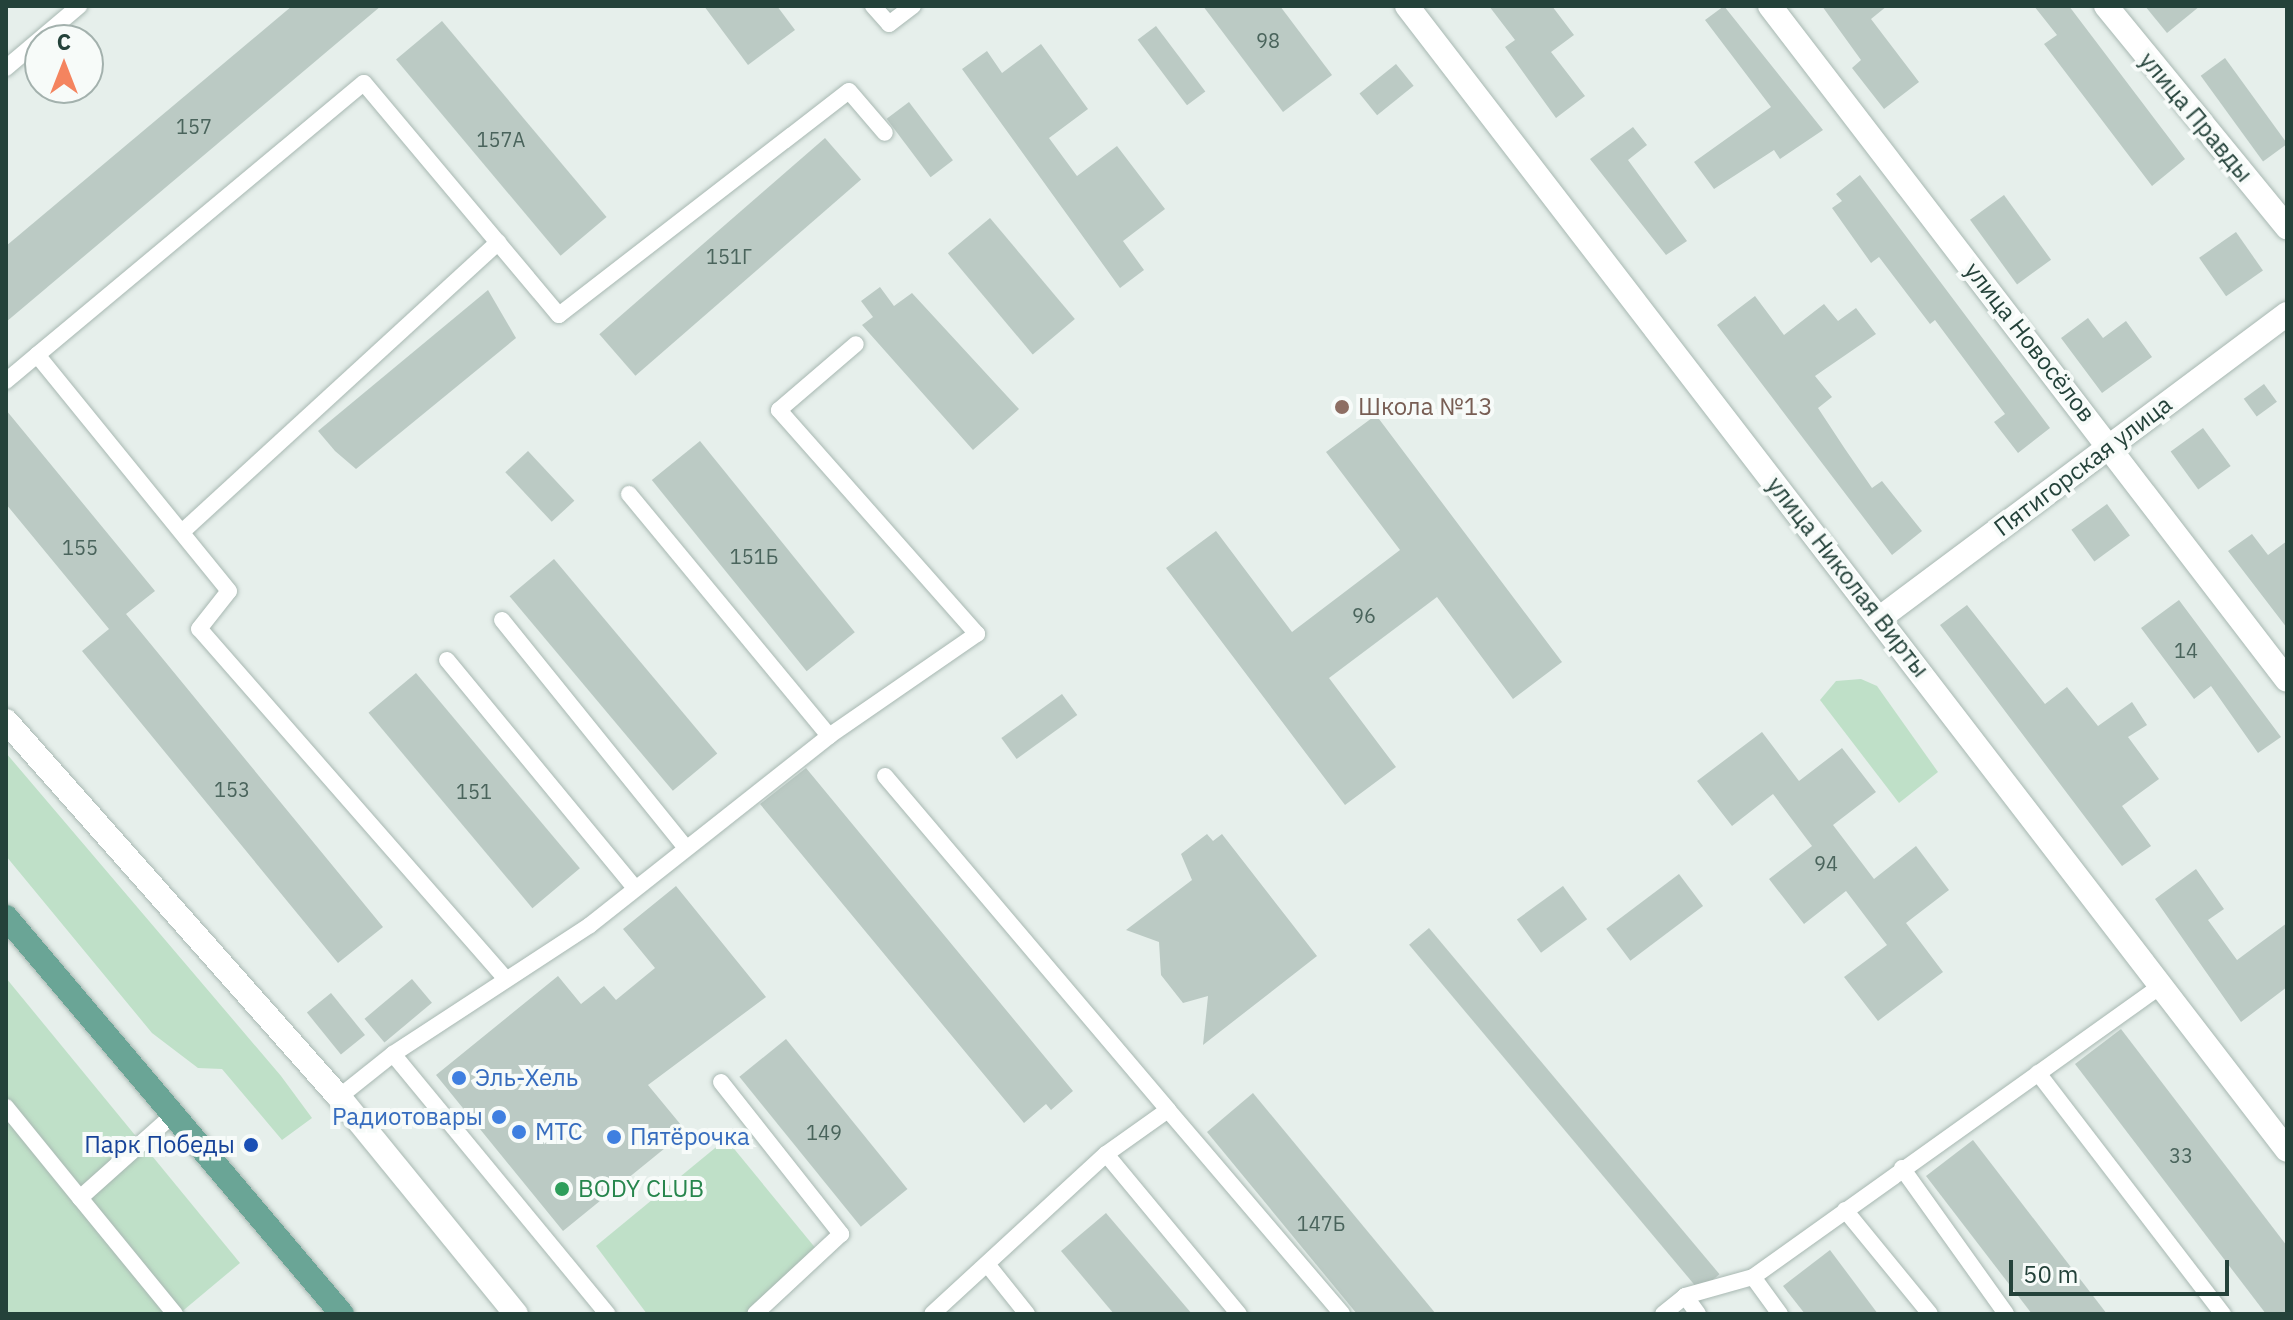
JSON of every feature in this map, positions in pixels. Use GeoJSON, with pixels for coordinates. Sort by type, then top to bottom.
{"type":"FeatureCollection","features":[{"type":"Feature","properties":{"kind":"main road"},"geometry":{"type":"LineString","coordinates":[[6,917],[342,1314]]}},
{"type":"Feature","properties":{"kind":"street","name":"улица Николая Вирты"},"geometry":{"type":"LineString","coordinates":[[1407,6],[2287,1150]]}},
{"type":"Feature","properties":{"kind":"street","name":"улица Новосёлов"},"geometry":{"type":"LineString","coordinates":[[1770,6],[2110,445],[2287,680]]}},
{"type":"Feature","properties":{"kind":"street","name":"улица Правды"},"geometry":{"type":"LineString","coordinates":[[2106,6],[2287,227]]}},
{"type":"Feature","properties":{"kind":"street","name":"Пятигорская улица"},"geometry":{"type":"LineString","coordinates":[[1880,618],[2287,314]]}},
{"type":"Feature","properties":{"kind":"street"},"geometry":{"type":"LineString","coordinates":[[6,721],[339,1097],[516,1314]]}},
{"type":"Feature","properties":{"kind":"lane"},"geometry":{"type":"LineString","coordinates":[[6,68],[79,6]]}},
{"type":"Feature","properties":{"kind":"lane"},"geometry":{"type":"LineString","coordinates":[[873,6],[889,24],[913,6]]}},
{"type":"Feature","properties":{"kind":"lane"},"geometry":{"type":"LineString","coordinates":[[6,381],[364,83],[559,315],[849,91],[885,133]]}},
{"type":"Feature","properties":{"kind":"lane"},"geometry":{"type":"LineString","coordinates":[[182,532],[498,242]]}},
{"type":"Feature","properties":{"kind":"lane"},"geometry":{"type":"LineString","coordinates":[[339,1097],[393,1054],[590,925],[829,736],[977,634],[779,410],[856,344]]}},
{"type":"Feature","properties":{"kind":"lane"},"geometry":{"type":"LineString","coordinates":[[37,355],[229,591],[199,629],[505,978]]}},
{"type":"Feature","properties":{"kind":"lane"},"geometry":{"type":"LineString","coordinates":[[629,494],[829,736]]}},
{"type":"Feature","properties":{"kind":"lane"},"geometry":{"type":"LineString","coordinates":[[502,620],[685,847]]}},
{"type":"Feature","properties":{"kind":"lane"},"geometry":{"type":"LineString","coordinates":[[447,660],[635,888]]}},
{"type":"Feature","properties":{"kind":"lane"},"geometry":{"type":"LineString","coordinates":[[885,776],[1342,1314]]}},
{"type":"Feature","properties":{"kind":"lane"},"geometry":{"type":"LineString","coordinates":[[1663,1314],[1685,1296],[1753,1277],[2162,985]]}},
{"type":"Feature","properties":{"kind":"lane"},"geometry":{"type":"LineString","coordinates":[[393,1054],[607,1314]]}},
{"type":"Feature","properties":{"kind":"lane"},"geometry":{"type":"LineString","coordinates":[[2038,1073],[2223,1314]]}},
{"type":"Feature","properties":{"kind":"lane"},"geometry":{"type":"LineString","coordinates":[[721,1082],[841,1234],[755,1314]]}},
{"type":"Feature","properties":{"kind":"lane"},"geometry":{"type":"LineString","coordinates":[[6,1107],[175,1314]]}},
{"type":"Feature","properties":{"kind":"lane"},"geometry":{"type":"LineString","coordinates":[[932,1314],[1106,1154],[1168,1110]]}},
{"type":"Feature","properties":{"kind":"lane"},"geometry":{"type":"LineString","coordinates":[[80,1198],[175,1113]]}},
{"type":"Feature","properties":{"kind":"lane"},"geometry":{"type":"LineString","coordinates":[[1106,1154],[1239,1314]]}},
{"type":"Feature","properties":{"kind":"lane"},"geometry":{"type":"LineString","coordinates":[[1902,1168],[2006,1314]]}},
{"type":"Feature","properties":{"kind":"lane"},"geometry":{"type":"LineString","coordinates":[[1845,1210],[1930,1314]]}},
{"type":"Feature","properties":{"kind":"lane"},"geometry":{"type":"LineString","coordinates":[[987,1264],[1027,1314]]}},
{"type":"Feature","properties":{"kind":"lane"},"geometry":{"type":"LineString","coordinates":[[1753,1277],[1780,1314]]}},
{"type":"Feature","properties":{"kind":"lane"},"geometry":{"type":"LineString","coordinates":[[1685,1296],[1698,1314]]}},
{"type":"Feature","properties":{"kind":"green space"},"geometry":{"type":"Polygon","coordinates":[[[1861,679],[1877,686],[1938,772],[1899,803],[1820,700],[1836,681],[1861,679]]]}},
{"type":"Feature","properties":{"kind":"green space"},"geometry":{"type":"Polygon","coordinates":[[[6,753],[281,1076],[312,1118],[282,1140],[222,1069],[198,1068],[152,1033],[6,856],[6,753]]]}},
{"type":"Feature","properties":{"kind":"green space"},"geometry":{"type":"Polygon","coordinates":[[[6,978],[240,1263],[179,1314],[6,1314],[6,978]]]}},
{"type":"Feature","properties":{"kind":"green space"},"geometry":{"type":"Polygon","coordinates":[[[726,1139],[817,1250],[748,1314],[647,1314],[596,1246],[726,1139]]]}},
{"type":"Feature","properties":{"kind":"building"},"geometry":{"type":"Polygon","coordinates":[[[292,6],[381,6],[6,322],[6,246],[292,6]]]}},
{"type":"Feature","properties":{"kind":"building"},"geometry":{"type":"Polygon","coordinates":[[[704,6],[777,6],[795,30],[748,65],[704,6]]]}},
{"type":"Feature","properties":{"kind":"building"},"geometry":{"type":"Polygon","coordinates":[[[1203,6],[1280,6],[1332,75],[1283,112],[1203,6]]]}},
{"type":"Feature","properties":{"kind":"building"},"geometry":{"type":"Polygon","coordinates":[[[1489,6],[1552,6],[1574,35],[1551,52],[1585,96],[1556,118],[1505,47],[1515,40],[1489,6]]]}},
{"type":"Feature","properties":{"kind":"building"},"geometry":{"type":"Polygon","coordinates":[[[1724,6],[1823,130],[1780,159],[1774,150],[1714,189],[1694,162],[1771,107],[1705,20],[1724,6]]]}},
{"type":"Feature","properties":{"kind":"building"},"geometry":{"type":"Polygon","coordinates":[[[1822,6],[1887,6],[1871,19],[1919,82],[1884,109],[1852,68],[1861,60],[1822,6]]]}},
{"type":"Feature","properties":{"kind":"building"},"geometry":{"type":"Polygon","coordinates":[[[2034,6],[2069,6],[2185,159],[2152,186],[2044,44],[2057,35],[2034,6]]]}},
{"type":"Feature","properties":{"kind":"building"},"geometry":{"type":"Polygon","coordinates":[[[2145,6],[2200,6],[2167,33],[2145,6]]]}},
{"type":"Feature","properties":{"kind":"building"},"geometry":{"type":"Polygon","coordinates":[[[442,21],[607,217],[561,256],[396,60],[442,21]]]}},
{"type":"Feature","properties":{"kind":"building"},"geometry":{"type":"Polygon","coordinates":[[[1156,26],[1205,91],[1187,105],[1138,40],[1156,26]]]}},
{"type":"Feature","properties":{"kind":"building"},"geometry":{"type":"Polygon","coordinates":[[[1041,44],[1088,109],[1049,138],[1077,176],[1117,146],[1165,209],[1123,241],[1144,270],[1120,288],[962,69],[987,51],[1002,73],[1041,44]]]}},
{"type":"Feature","properties":{"kind":"building"},"geometry":{"type":"Polygon","coordinates":[[[2225,58],[2287,143],[2263,161],[2201,76],[2225,58]]]}},
{"type":"Feature","properties":{"kind":"building"},"geometry":{"type":"Polygon","coordinates":[[[1396,64],[1414,86],[1377,115],[1359,94],[1396,64]]]}},
{"type":"Feature","properties":{"kind":"building"},"geometry":{"type":"Polygon","coordinates":[[[909,102],[953,160],[931,177],[887,119],[909,102]]]}},
{"type":"Feature","properties":{"kind":"building"},"geometry":{"type":"Polygon","coordinates":[[[1633,127],[1647,145],[1628,160],[1687,241],[1666,255],[1590,159],[1633,127]]]}},
{"type":"Feature","properties":{"kind":"building"},"geometry":{"type":"Polygon","coordinates":[[[825,138],[861,180],[635,376],[599,334],[825,138]]]}},
{"type":"Feature","properties":{"kind":"building"},"geometry":{"type":"Polygon","coordinates":[[[1860,175],[2050,428],[2018,453],[1994,422],[2005,414],[1935,320],[1930,324],[1879,257],[1871,263],[1832,208],[1842,201],[1836,194],[1860,175]]]}},
{"type":"Feature","properties":{"kind":"building"},"geometry":{"type":"Polygon","coordinates":[[[2004,195],[2051,260],[2017,284],[1970,220],[2004,195]]]}},
{"type":"Feature","properties":{"kind":"building"},"geometry":{"type":"Polygon","coordinates":[[[990,218],[1075,319],[1033,354],[948,253],[990,218]]]}},
{"type":"Feature","properties":{"kind":"building"},"geometry":{"type":"Polygon","coordinates":[[[2236,232],[2263,271],[2226,296],[2199,258],[2236,232]]]}},
{"type":"Feature","properties":{"kind":"building"},"geometry":{"type":"Polygon","coordinates":[[[880,287],[894,306],[912,293],[1019,409],[973,450],[862,325],[873,317],[861,301],[880,287]]]}},
{"type":"Feature","properties":{"kind":"building"},"geometry":{"type":"Polygon","coordinates":[[[488,290],[516,338],[356,469],[318,431],[488,290]]]}},
{"type":"Feature","properties":{"kind":"building"},"geometry":{"type":"Polygon","coordinates":[[[1755,296],[1784,335],[1824,304],[1838,321],[1856,308],[1876,334],[1815,376],[1832,397],[1818,408],[1845,449],[1872,488],[1882,481],[1922,531],[1892,555],[1717,325],[1755,296]]]}},
{"type":"Feature","properties":{"kind":"building"},"geometry":{"type":"Polygon","coordinates":[[[2088,318],[2103,338],[2126,321],[2152,357],[2102,393],[2061,338],[2088,318]]]}},
{"type":"Feature","properties":{"kind":"building"},"geometry":{"type":"Polygon","coordinates":[[[2264,384],[2277,402],[2257,416],[2244,399],[2264,384]]]}},
{"type":"Feature","properties":{"kind":"building"},"geometry":{"type":"Polygon","coordinates":[[[6,410],[155,591],[126,614],[383,927],[338,963],[82,651],[109,629],[6,504],[6,410]]]}},
{"type":"Feature","properties":{"kind":"building"},"geometry":{"type":"Polygon","coordinates":[[[1376,415],[1562,662],[1513,699],[1437,597],[1329,678],[1396,767],[1345,805],[1166,568],[1216,531],[1292,632],[1400,550],[1326,452],[1376,415]]]}},
{"type":"Feature","properties":{"kind":"building"},"geometry":{"type":"Polygon","coordinates":[[[2203,428],[2231,466],[2198,490],[2171,452],[2203,428]]]}},
{"type":"Feature","properties":{"kind":"building"},"geometry":{"type":"Polygon","coordinates":[[[700,441],[855,632],[807,671],[652,480],[700,441]]]}},
{"type":"Feature","properties":{"kind":"building"},"geometry":{"type":"Polygon","coordinates":[[[528,451],[574,501],[552,522],[505,472],[528,451]]]}},
{"type":"Feature","properties":{"kind":"building"},"geometry":{"type":"Polygon","coordinates":[[[2107,504],[2130,536],[2094,561],[2071,530],[2107,504]]]}},
{"type":"Feature","properties":{"kind":"building"},"geometry":{"type":"Polygon","coordinates":[[[2252,534],[2268,555],[2287,541],[2287,628],[2228,551],[2252,534]]]}},
{"type":"Feature","properties":{"kind":"building"},"geometry":{"type":"Polygon","coordinates":[[[554,559],[717,754],[673,791],[510,596],[554,559]]]}},
{"type":"Feature","properties":{"kind":"building"},"geometry":{"type":"Polygon","coordinates":[[[2179,600],[2281,737],[2258,753],[2211,686],[2194,699],[2141,628],[2179,600]]]}},
{"type":"Feature","properties":{"kind":"building"},"geometry":{"type":"Polygon","coordinates":[[[1967,605],[2045,704],[2067,687],[2098,726],[2132,702],[2147,725],[2128,737],[2159,779],[2122,806],[2151,846],[2122,866],[1940,625],[1967,605]]]}},
{"type":"Feature","properties":{"kind":"building"},"geometry":{"type":"Polygon","coordinates":[[[416,673],[580,868],[532,908],[369,713],[416,673]]]}},
{"type":"Feature","properties":{"kind":"building"},"geometry":{"type":"Polygon","coordinates":[[[1062,694],[1077,715],[1017,759],[1001,738],[1062,694]]]}},
{"type":"Feature","properties":{"kind":"building"},"geometry":{"type":"Polygon","coordinates":[[[1762,732],[1799,781],[1842,748],[1876,792],[1833,825],[1874,879],[1916,846],[1949,890],[1906,923],[1943,972],[1878,1021],[1844,977],[1887,945],[1846,891],[1804,924],[1769,879],[1812,846],[1773,794],[1732,826],[1697,781],[1762,732]]]}},
{"type":"Feature","properties":{"kind":"building"},"geometry":{"type":"Polygon","coordinates":[[[806,768],[1073,1091],[1051,1110],[1046,1104],[1024,1123],[760,804],[806,768]]]}},
{"type":"Feature","properties":{"kind":"building"},"geometry":{"type":"Polygon","coordinates":[[[1207,834],[1213,841],[1222,834],[1317,956],[1203,1045],[1208,996],[1183,1003],[1161,975],[1159,942],[1126,930],[1192,880],[1181,854],[1207,834]]]}},
{"type":"Feature","properties":{"kind":"building"},"geometry":{"type":"Polygon","coordinates":[[[2196,869],[2224,909],[2208,920],[2237,960],[2287,923],[2287,987],[2241,1022],[2155,899],[2196,869]]]}},
{"type":"Feature","properties":{"kind":"building"},"geometry":{"type":"Polygon","coordinates":[[[1679,874],[1703,906],[1630,961],[1606,929],[1679,874]]]}},
{"type":"Feature","properties":{"kind":"building"},"geometry":{"type":"Polygon","coordinates":[[[676,886],[766,997],[648,1085],[686,1131],[563,1231],[436,1075],[558,976],[581,1004],[604,986],[616,1000],[655,968],[623,929],[676,886]]]}},
{"type":"Feature","properties":{"kind":"building"},"geometry":{"type":"Polygon","coordinates":[[[1563,886],[1587,919],[1541,953],[1517,920],[1563,886]]]}},
{"type":"Feature","properties":{"kind":"building"},"geometry":{"type":"Polygon","coordinates":[[[1429,928],[1720,1274],[1700,1291],[1409,945],[1429,928]]]}},
{"type":"Feature","properties":{"kind":"building"},"geometry":{"type":"Polygon","coordinates":[[[412,979],[432,1003],[384,1043],[365,1019],[412,979]]]}},
{"type":"Feature","properties":{"kind":"building"},"geometry":{"type":"Polygon","coordinates":[[[331,993],[365,1035],[341,1054],[307,1013],[331,993]]]}},
{"type":"Feature","properties":{"kind":"building"},"geometry":{"type":"Polygon","coordinates":[[[2121,1029],[2287,1246],[2287,1314],[2266,1314],[2075,1064],[2121,1029]]]}},
{"type":"Feature","properties":{"kind":"building"},"geometry":{"type":"Polygon","coordinates":[[[786,1039],[907,1189],[861,1227],[739,1077],[786,1039]]]}},
{"type":"Feature","properties":{"kind":"building"},"geometry":{"type":"Polygon","coordinates":[[[1253,1093],[1436,1314],[1357,1314],[1207,1132],[1253,1093]]]}},
{"type":"Feature","properties":{"kind":"building"},"geometry":{"type":"Polygon","coordinates":[[[1973,1140],[2107,1314],[2032,1314],[1926,1176],[1973,1140]]]}},
{"type":"Feature","properties":{"kind":"building"},"geometry":{"type":"Polygon","coordinates":[[[1106,1213],[1192,1314],[1114,1314],[1061,1251],[1106,1213]]]}},
{"type":"Feature","properties":{"kind":"building"},"geometry":{"type":"Polygon","coordinates":[[[1830,1250],[1878,1314],[1805,1314],[1783,1286],[1830,1250]]]}},
{"type":"Feature","properties":{"kind":"place","name":"Школа №13"},"geometry":{"type":"Point","coordinates":[1342,407]}},
{"type":"Feature","properties":{"kind":"place","name":"Эль-Хель"},"geometry":{"type":"Point","coordinates":[459,1078]}},
{"type":"Feature","properties":{"kind":"place","name":"Радиотовары"},"geometry":{"type":"Point","coordinates":[499,1117]}},
{"type":"Feature","properties":{"kind":"place","name":"МТС"},"geometry":{"type":"Point","coordinates":[519,1132]}},
{"type":"Feature","properties":{"kind":"place","name":"Пятёрочка"},"geometry":{"type":"Point","coordinates":[614,1137]}},
{"type":"Feature","properties":{"kind":"place","name":"Парк Победы"},"geometry":{"type":"Point","coordinates":[251,1145]}},
{"type":"Feature","properties":{"kind":"place","name":"BODY CLUB"},"geometry":{"type":"Point","coordinates":[562,1189]}}]}
